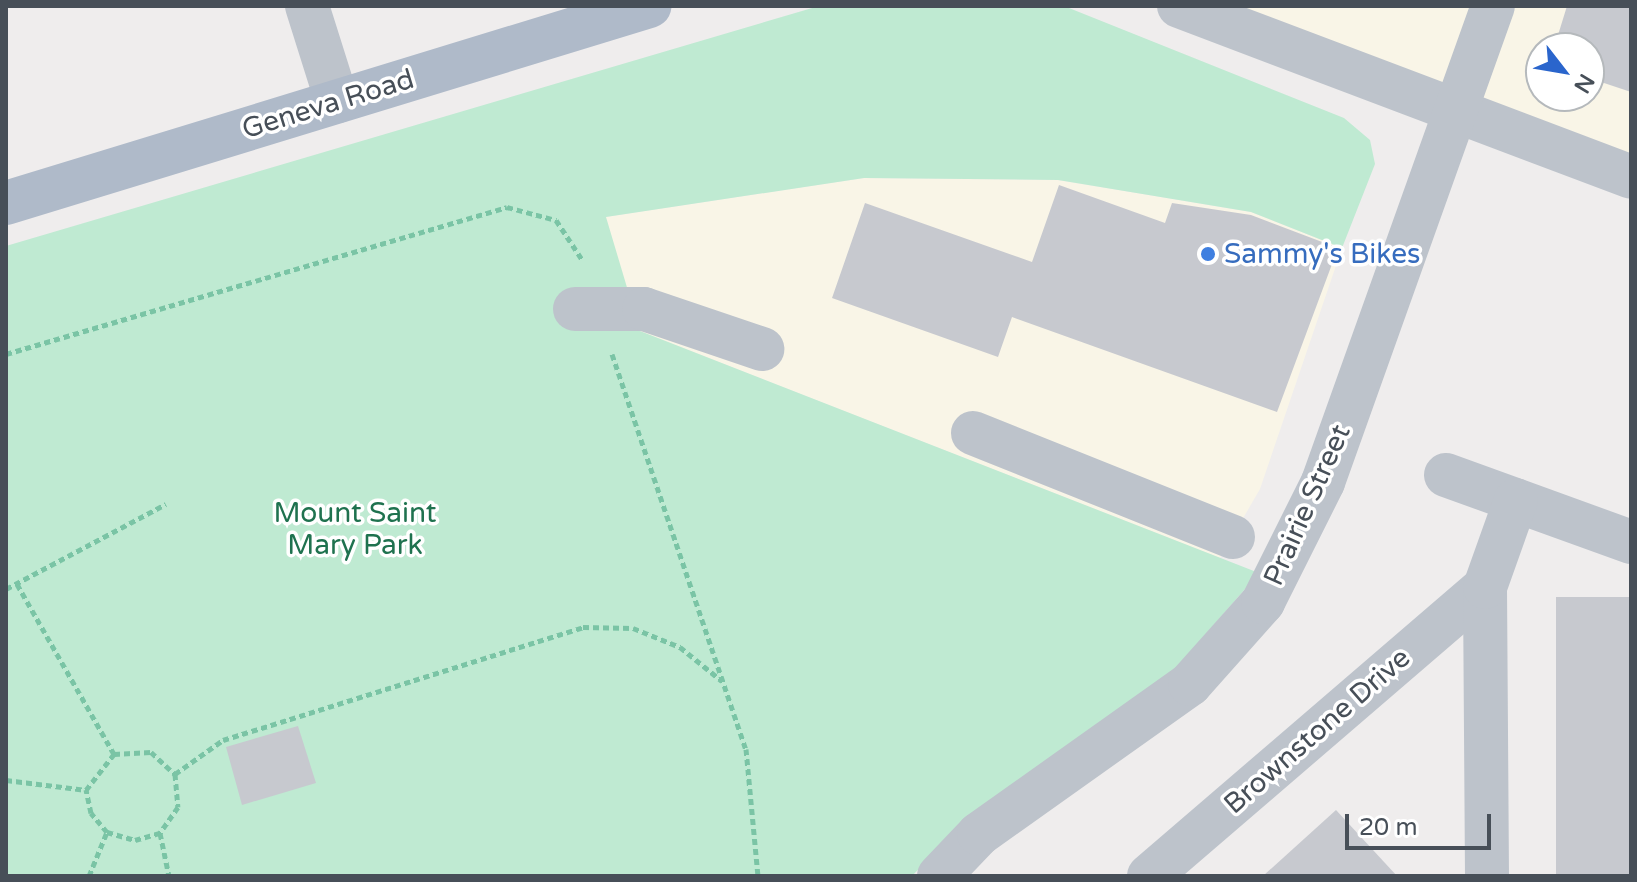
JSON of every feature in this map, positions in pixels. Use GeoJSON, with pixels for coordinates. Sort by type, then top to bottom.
{"type":"FeatureCollection","features":[{"type":"Feature","properties":{"kind":"main road","name":"Geneva Road"},"geometry":{"type":"LineString","coordinates":[[6,203],[649,6]]}},
{"type":"Feature","properties":{"kind":"street"},"geometry":{"type":"LineString","coordinates":[[307,6],[337,101]]}},
{"type":"Feature","properties":{"kind":"street"},"geometry":{"type":"LineString","coordinates":[[1179,6],[1631,177]]}},
{"type":"Feature","properties":{"kind":"street","name":"Prairie Street"},"geometry":{"type":"LineString","coordinates":[[939,876],[979,834],[1190,684],[1263,602],[1323,482],[1458,114],[1493,6]]}},
{"type":"Feature","properties":{"kind":"street"},"geometry":{"type":"LineString","coordinates":[[585,308],[687,319],[762,349]]}},
{"type":"Feature","properties":{"kind":"street"},"geometry":{"type":"LineString","coordinates":[[973,433],[1233,537]]}},
{"type":"Feature","properties":{"kind":"street"},"geometry":{"type":"LineString","coordinates":[[1446,475],[1631,542]]}},
{"type":"Feature","properties":{"kind":"street"},"geometry":{"type":"LineString","coordinates":[[1487,876],[1485,587],[1516,500]]}},
{"type":"Feature","properties":{"kind":"street","name":"Brownstone Drive"},"geometry":{"type":"LineString","coordinates":[[1149,876],[1485,587]]}},
{"type":"Feature","properties":{"kind":"path"},"geometry":{"type":"LineString","coordinates":[[6,354],[507,207],[556,220],[581,255],[585,308],[746,749],[758,876]]}},
{"type":"Feature","properties":{"kind":"path"},"geometry":{"type":"LineString","coordinates":[[6,589],[166,504]]}},
{"type":"Feature","properties":{"kind":"path"},"geometry":{"type":"LineString","coordinates":[[17,584],[114,754]]}},
{"type":"Feature","properties":{"kind":"path"},"geometry":{"type":"LineString","coordinates":[[175,774],[223,740],[583,627],[633,628],[680,647],[723,681]]}},
{"type":"Feature","properties":{"kind":"path"},"geometry":{"type":"LineString","coordinates":[[151,752],[175,774],[176,816],[160,833],[135,840],[107,832],[91,813],[86,790],[114,754],[151,752]]}},
{"type":"Feature","properties":{"kind":"path"},"geometry":{"type":"LineString","coordinates":[[6,780],[86,790]]}},
{"type":"Feature","properties":{"kind":"path"},"geometry":{"type":"LineString","coordinates":[[89,876],[107,832]]}},
{"type":"Feature","properties":{"kind":"path"},"geometry":{"type":"LineString","coordinates":[[160,833],[169,876]]}},
{"type":"Feature","properties":{"kind":"shaded area"},"geometry":{"type":"Polygon","coordinates":[[[1206,6],[1482,6],[1454,103],[1206,6]]]}},
{"type":"Feature","properties":{"kind":"shaded area"},"geometry":{"type":"Polygon","coordinates":[[[1503,6],[1631,6],[1631,162],[1473,106],[1503,6]]]}},
{"type":"Feature","properties":{"kind":"shaded area"},"geometry":{"type":"Polygon","coordinates":[[[864,178],[1058,180],[1251,212],[1342,248],[1260,489],[1220,558],[639,331],[605,217],[864,178]]]}},
{"type":"Feature","properties":{"kind":"green space","name":"Mount Saint Mary Park"},"geometry":{"type":"Polygon","coordinates":[[[819,6],[1064,6],[1344,118],[1370,140],[1375,164],[1342,248],[1251,212],[1058,180],[864,178],[606,217],[640,331],[1259,573],[1170,675],[971,815],[912,876],[6,876],[6,246],[819,6]]]}},
{"type":"Feature","properties":{"kind":"building"},"geometry":{"type":"Polygon","coordinates":[[[1567,6],[1631,6],[1631,92],[1605,83],[1605,32],[1559,32],[1567,6]]]}},
{"type":"Feature","properties":{"kind":"building"},"geometry":{"type":"Polygon","coordinates":[[[1059,185],[1165,223],[1172,203],[1251,215],[1338,248],[1277,412],[1012,317],[998,357],[832,298],[865,203],[1032,262],[1059,185]]]}},
{"type":"Feature","properties":{"kind":"building"},"geometry":{"type":"Polygon","coordinates":[[[1556,597],[1631,597],[1631,876],[1556,876],[1556,597]]]}},
{"type":"Feature","properties":{"kind":"building"},"geometry":{"type":"Polygon","coordinates":[[[298,726],[316,783],[242,805],[226,747],[298,726]]]}},
{"type":"Feature","properties":{"kind":"building"},"geometry":{"type":"Polygon","coordinates":[[[1336,810],[1397,876],[1263,876],[1336,810]]]}},
{"type":"Feature","properties":{"kind":"place","name":"Sammy's Bikes"},"geometry":{"type":"Point","coordinates":[1208,254]}}]}
